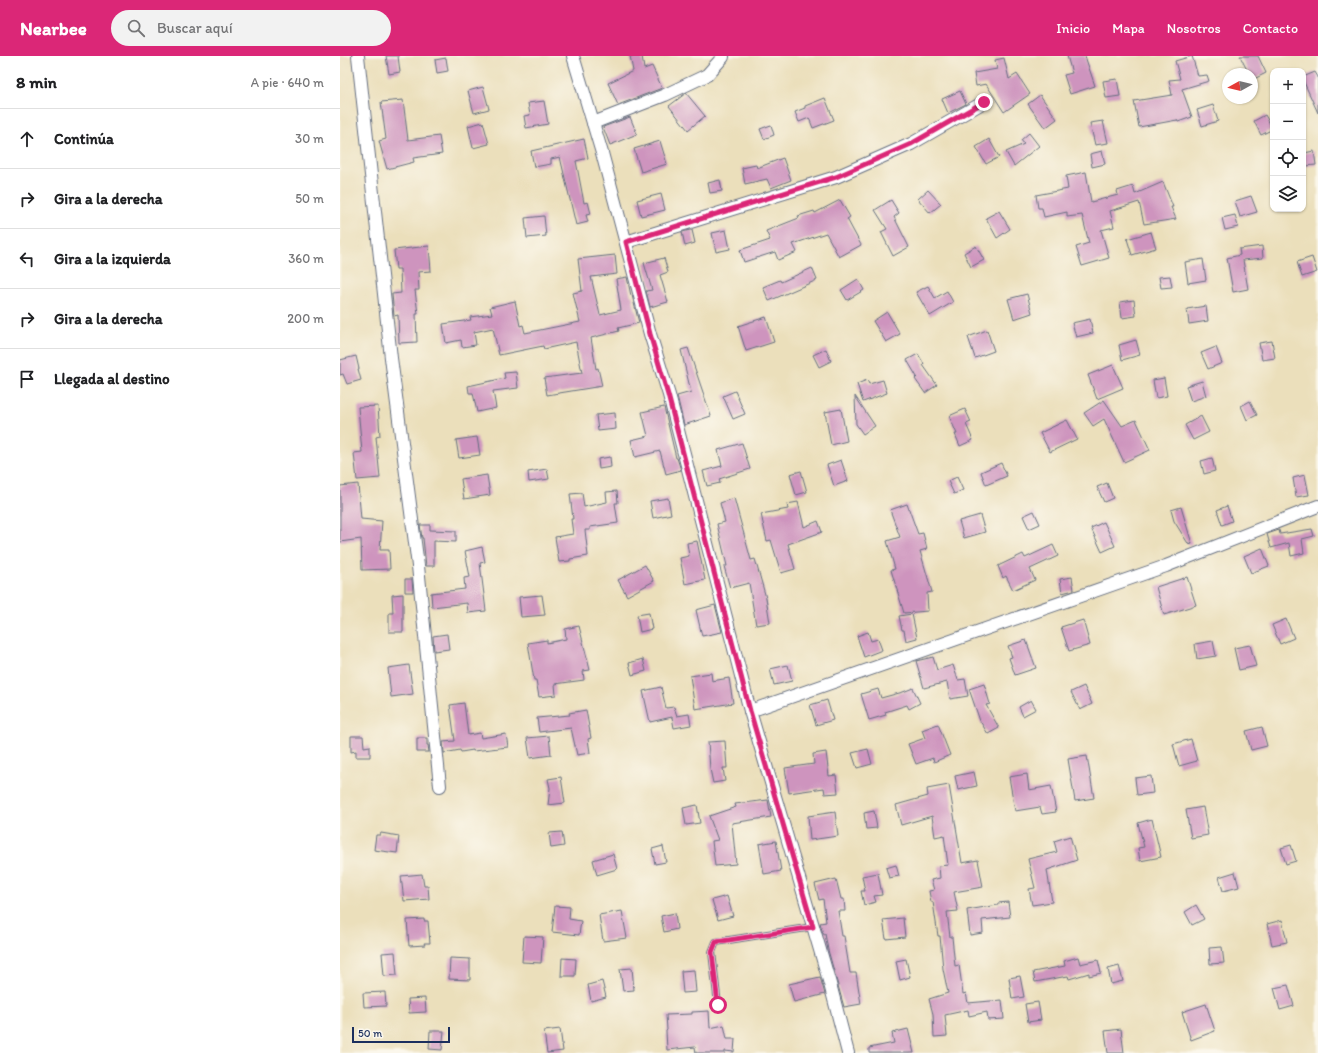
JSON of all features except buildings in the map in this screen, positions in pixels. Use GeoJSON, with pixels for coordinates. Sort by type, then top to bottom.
{"type":"FeatureCollection","features":[{"type":"Feature","properties":{"kind":"street"},"geometry":{"type":"LineString","coordinates":[[358,56],[391,358],[418,566],[440,786]]}},
{"type":"Feature","properties":{"kind":"street"},"geometry":{"type":"LineString","coordinates":[[573,56],[668,395],[750,711],[830,984],[848,1053]]}},
{"type":"Feature","properties":{"kind":"street"},"geometry":{"type":"LineString","coordinates":[[593,124],[665,95],[707,75],[723,56]]}},
{"type":"Feature","properties":{"kind":"street"},"geometry":{"type":"LineString","coordinates":[[626,242],[836,177],[911,144],[984,102]]}},
{"type":"Feature","properties":{"kind":"street"},"geometry":{"type":"LineString","coordinates":[[750,711],[1166,566],[1318,506]]}},
{"type":"Feature","properties":{"kind":"lane"},"geometry":{"type":"LineString","coordinates":[[718,1005],[712,952],[716,942],[813,927]]}},
{"type":"Feature","properties":{"kind":"route"},"geometry":{"type":"LineString","coordinates":[[718,1005],[712,952],[716,942],[813,927],[750,711],[668,395],[650,334],[626,242],[836,177],[911,144],[984,102]]}}]}
